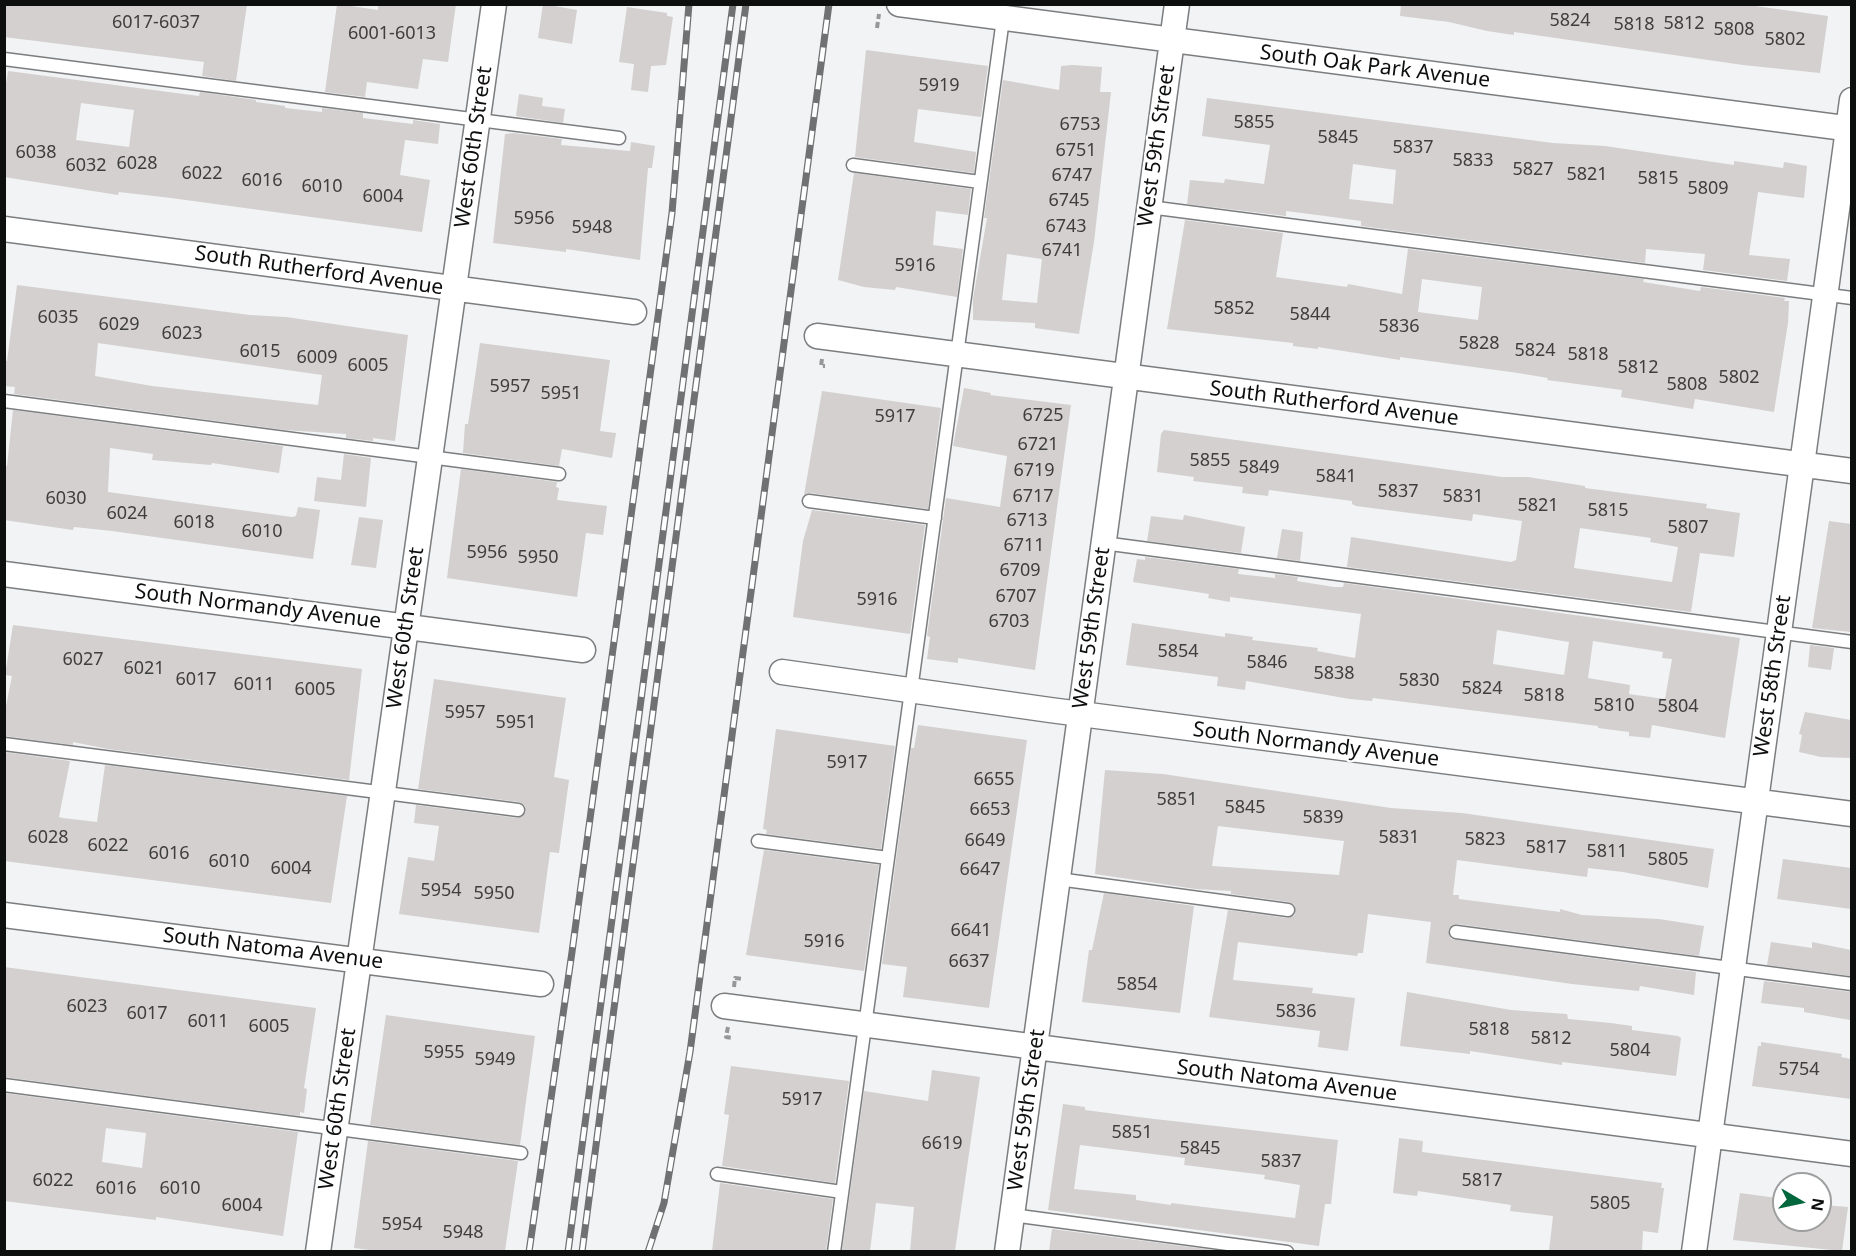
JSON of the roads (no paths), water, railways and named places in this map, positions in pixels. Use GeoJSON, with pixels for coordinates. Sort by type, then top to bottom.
{"type":"FeatureCollection","features":[{"type":"Feature","properties":{"kind":"street","name":"West 60th Street"},"geometry":{"type":"LineString","coordinates":[[318,1251],[494,4]]}},
{"type":"Feature","properties":{"kind":"street","name":"West 59th Street"},"geometry":{"type":"LineString","coordinates":[[1007,1251],[1176,4]]}},
{"type":"Feature","properties":{"kind":"street","name":"South Oak Park Avenue"},"geometry":{"type":"LineString","coordinates":[[889,10],[1003,19],[1850,129]]}},
{"type":"Feature","properties":{"kind":"street","name":"West 58th Street"},"geometry":{"type":"LineString","coordinates":[[1694,1251],[1825,295],[1850,129],[1851,100]]}},
{"type":"Feature","properties":{"kind":"street","name":"South Rutherford Avenue"},"geometry":{"type":"LineString","coordinates":[[4,229],[634,312]]}},
{"type":"Feature","properties":{"kind":"street","name":"South Rutherford Avenue"},"geometry":{"type":"LineString","coordinates":[[817,336],[1851,471]]}},
{"type":"Feature","properties":{"kind":"street","name":"South Normandy Avenue"},"geometry":{"type":"LineString","coordinates":[[4,574],[583,650]]}},
{"type":"Feature","properties":{"kind":"street","name":"South Normandy Avenue"},"geometry":{"type":"LineString","coordinates":[[782,672],[1080,714],[1851,814]]}},
{"type":"Feature","properties":{"kind":"street","name":"South Natoma Avenue"},"geometry":{"type":"LineString","coordinates":[[4,915],[541,984]]}},
{"type":"Feature","properties":{"kind":"street","name":"South Natoma Avenue"},"geometry":{"type":"LineString","coordinates":[[724,1006],[1851,1154]]}},
{"type":"Feature","properties":{"kind":"lane"},"geometry":{"type":"LineString","coordinates":[[834,1251],[1003,19]]}},
{"type":"Feature","properties":{"kind":"lane"},"geometry":{"type":"LineString","coordinates":[[4,59],[619,138]]}},
{"type":"Feature","properties":{"kind":"lane"},"geometry":{"type":"LineString","coordinates":[[853,165],[980,182]]}},
{"type":"Feature","properties":{"kind":"lane"},"geometry":{"type":"LineString","coordinates":[[1149,207],[1851,298]]}},
{"type":"Feature","properties":{"kind":"lane"},"geometry":{"type":"LineString","coordinates":[[4,401],[559,474]]}},
{"type":"Feature","properties":{"kind":"lane"},"geometry":{"type":"LineString","coordinates":[[809,501],[935,518]]}},
{"type":"Feature","properties":{"kind":"lane"},"geometry":{"type":"LineString","coordinates":[[1103,543],[1851,642]]}},
{"type":"Feature","properties":{"kind":"lane"},"geometry":{"type":"LineString","coordinates":[[4,744],[518,810]]}},
{"type":"Feature","properties":{"kind":"lane"},"geometry":{"type":"LineString","coordinates":[[758,841],[888,858]]}},
{"type":"Feature","properties":{"kind":"lane"},"geometry":{"type":"LineString","coordinates":[[1058,879],[1288,910]]}},
{"type":"Feature","properties":{"kind":"lane"},"geometry":{"type":"LineString","coordinates":[[1456,932],[1851,984]]}},
{"type":"Feature","properties":{"kind":"lane"},"geometry":{"type":"LineString","coordinates":[[4,1085],[521,1153]]}},
{"type":"Feature","properties":{"kind":"lane"},"geometry":{"type":"LineString","coordinates":[[717,1174],[842,1192]]}},
{"type":"Feature","properties":{"kind":"lane"},"geometry":{"type":"LineString","coordinates":[[1012,1215],[1287,1251]]}},
{"type":"Feature","properties":{"kind":"railway"},"geometry":{"type":"LineString","coordinates":[[529,1252],[672,213],[689,4]]}},
{"type":"Feature","properties":{"kind":"railway"},"geometry":{"type":"LineString","coordinates":[[568,1252],[733,4]]}},
{"type":"Feature","properties":{"kind":"railway"},"geometry":{"type":"LineString","coordinates":[[582,1252],[746,4]]}},
{"type":"Feature","properties":{"kind":"railway"},"geometry":{"type":"LineString","coordinates":[[648,1252],[664,1203],[690,1052],[829,4]]}}]}
